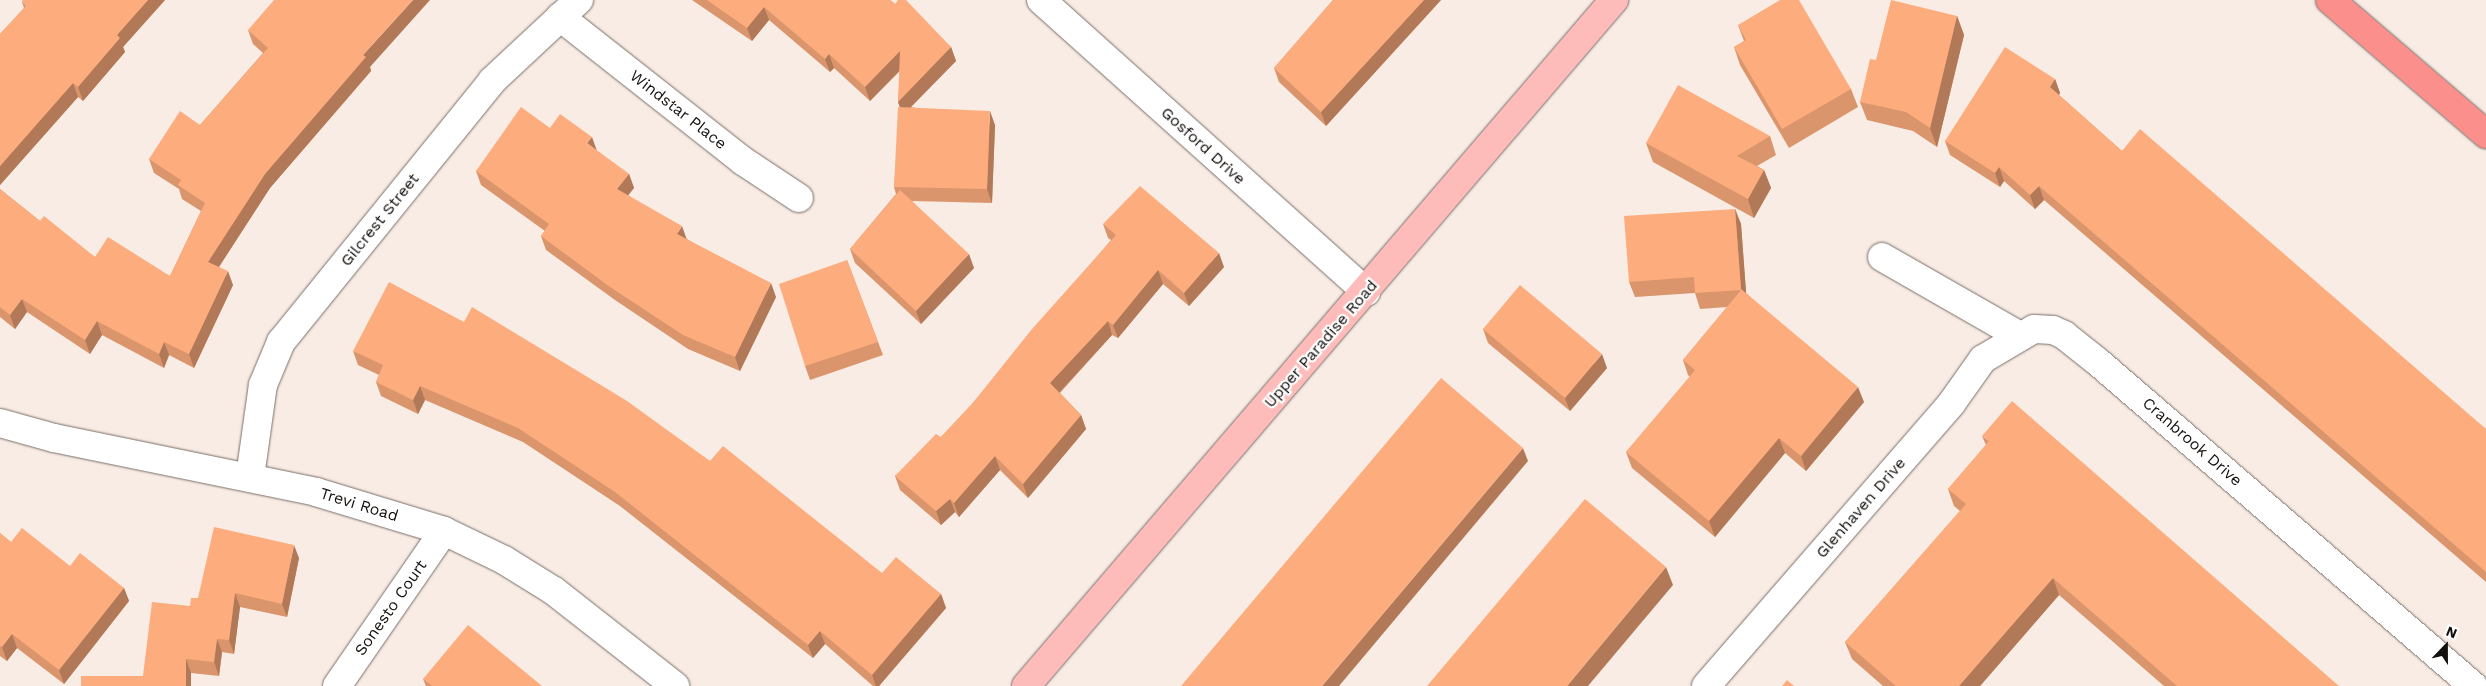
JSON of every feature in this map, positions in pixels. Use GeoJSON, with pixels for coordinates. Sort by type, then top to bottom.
{"type":"FeatureCollection","features":[{"type":"Feature","properties":{"kind":"highway"},"geometry":{"type":"LineString","coordinates":[[2330,0],[2486,134]]}},
{"type":"Feature","properties":{"kind":"main road","name":"Upper Paradise Road"},"geometry":{"type":"LineString","coordinates":[[1026,686],[1366,292],[1614,0]]}},
{"type":"Feature","properties":{"kind":"street","name":"Gosford Drive"},"geometry":{"type":"LineString","coordinates":[[1041,0],[1366,292]]}},
{"type":"Feature","properties":{"kind":"street","name":"Windstar Place"},"geometry":{"type":"LineString","coordinates":[[570,8],[743,161],[799,198]]}},
{"type":"Feature","properties":{"kind":"street","name":"Gilcrest Street"},"geometry":{"type":"LineString","coordinates":[[250,477],[263,385],[280,342],[492,81],[570,8]]}},
{"type":"Feature","properties":{"kind":"street"},"geometry":{"type":"LineString","coordinates":[[1882,257],[2018,335]]}},
{"type":"Feature","properties":{"kind":"street","name":"Cranbrook Drive"},"geometry":{"type":"LineString","coordinates":[[2018,335],[2034,329],[2053,330],[2064,335],[2473,686]]}},
{"type":"Feature","properties":{"kind":"street","name":"Glenhaven Drive"},"geometry":{"type":"LineString","coordinates":[[1706,686],[1951,404],[1983,359],[2018,335]]}},
{"type":"Feature","properties":{"kind":"street","name":"Trevi Road"},"geometry":{"type":"LineString","coordinates":[[0,423],[54,438],[316,492],[444,531],[504,560],[554,591],[675,686]]}},
{"type":"Feature","properties":{"kind":"street","name":"Sonesto Court"},"geometry":{"type":"LineString","coordinates":[[337,686],[444,531]]}},
{"type":"Feature","properties":{"kind":"building"},"geometry":{"type":"Polygon","coordinates":[[[23,0],[148,0],[117,35],[120,38],[78,87],[73,83],[0,166],[0,34],[26,6],[22,2],[23,0]]]}},
{"type":"Feature","properties":{"kind":"building"},"geometry":{"type":"Polygon","coordinates":[[[274,0],[413,0],[363,55],[366,57],[265,174],[208,262],[228,271],[189,354],[164,342],[159,354],[97,321],[85,340],[22,299],[10,315],[0,307],[0,189],[40,221],[44,216],[95,257],[108,237],[170,276],[205,203],[178,185],[181,180],[149,159],[180,111],[200,125],[268,48],[248,30],[274,0]]]}},
{"type":"Feature","properties":{"kind":"building"},"geometry":{"type":"Polygon","coordinates":[[[707,0],[890,0],[895,4],[898,0],[906,0],[951,47],[898,102],[900,51],[865,87],[829,54],[825,59],[764,7],[747,28],[707,0]]]}},
{"type":"Feature","properties":{"kind":"building"},"geometry":{"type":"Polygon","coordinates":[[[1333,0],[1424,0],[1321,112],[1274,68],[1333,0]]]}},
{"type":"Feature","properties":{"kind":"building"},"geometry":{"type":"Polygon","coordinates":[[[1780,0],[1799,0],[1851,89],[1782,129],[1734,47],[1746,40],[1738,25],[1780,0]]]}},
{"type":"Feature","properties":{"kind":"building"},"geometry":{"type":"Polygon","coordinates":[[[1891,0],[1957,16],[1930,128],[1906,112],[1860,102],[1870,59],[1876,60],[1891,0]]]}},
{"type":"Feature","properties":{"kind":"building"},"geometry":{"type":"Polygon","coordinates":[[[2005,47],[2055,79],[2050,87],[2122,151],[2140,129],[2486,429],[2486,572],[2039,186],[2030,195],[1999,167],[1995,173],[1945,141],[2005,47]]]}},
{"type":"Feature","properties":{"kind":"building"},"geometry":{"type":"Polygon","coordinates":[[[1678,85],[1770,136],[1737,156],[1764,170],[1748,199],[1646,143],[1678,85]]]}},
{"type":"Feature","properties":{"kind":"building"},"geometry":{"type":"Polygon","coordinates":[[[521,107],[550,128],[560,114],[592,137],[587,143],[629,174],[617,189],[682,226],[677,234],[771,283],[735,357],[683,335],[610,287],[541,236],[549,224],[476,171],[521,107]]]}},
{"type":"Feature","properties":{"kind":"building"},"geometry":{"type":"Polygon","coordinates":[[[898,107],[990,111],[987,189],[894,187],[898,107]]]}},
{"type":"Feature","properties":{"kind":"building"},"geometry":{"type":"Polygon","coordinates":[[[1140,186],[1219,253],[1184,293],[1158,270],[1113,325],[1108,321],[1050,383],[1081,415],[1023,484],[995,456],[954,503],[950,499],[936,511],[895,476],[936,434],[941,437],[972,404],[1032,329],[1116,235],[1103,224],[1140,186]]]}},
{"type":"Feature","properties":{"kind":"building"},"geometry":{"type":"Polygon","coordinates":[[[900,190],[969,254],[916,311],[850,249],[900,190]]]}},
{"type":"Feature","properties":{"kind":"building"},"geometry":{"type":"Polygon","coordinates":[[[1735,209],[1741,289],[1858,387],[1801,456],[1779,438],[1709,521],[1626,452],[1695,370],[1683,360],[1741,290],[1695,293],[1694,277],[1629,282],[1624,216],[1735,209]]]}},
{"type":"Feature","properties":{"kind":"building"},"geometry":{"type":"Polygon","coordinates":[[[847,260],[878,342],[805,366],[779,284],[847,260]]]}},
{"type":"Feature","properties":{"kind":"building"},"geometry":{"type":"Polygon","coordinates":[[[389,282],[464,322],[472,307],[627,401],[710,461],[723,446],[882,573],[896,557],[941,594],[872,675],[820,631],[808,645],[615,492],[518,428],[420,386],[413,400],[376,382],[383,365],[353,351],[389,282]]]}},
{"type":"Feature","properties":{"kind":"building"},"geometry":{"type":"Polygon","coordinates":[[[1520,285],[1602,354],[1565,398],[1483,329],[1520,285]]]}},
{"type":"Feature","properties":{"kind":"building"},"geometry":{"type":"Polygon","coordinates":[[[1441,378],[1523,448],[1322,686],[1181,686],[1441,378]]]}},
{"type":"Feature","properties":{"kind":"building"},"geometry":{"type":"Polygon","coordinates":[[[2012,401],[2339,686],[2177,686],[2053,578],[1959,686],[1896,686],[1845,642],[1966,504],[1948,489],[1989,441],[1982,436],[2012,401]]]}},
{"type":"Feature","properties":{"kind":"building"},"geometry":{"type":"Polygon","coordinates":[[[1585,499],[1666,567],[1567,686],[1427,686],[1585,499]]]}},
{"type":"Feature","properties":{"kind":"building"},"geometry":{"type":"Polygon","coordinates":[[[214,527],[294,545],[282,604],[235,593],[229,640],[217,639],[214,662],[186,659],[186,686],[81,686],[81,676],[143,676],[152,602],[190,606],[191,598],[198,598],[214,527]]]}},
{"type":"Feature","properties":{"kind":"building"},"geometry":{"type":"Polygon","coordinates":[[[22,528],[70,566],[80,553],[124,588],[59,670],[12,634],[2,647],[0,646],[0,533],[11,542],[22,528]]]}},
{"type":"Feature","properties":{"kind":"building"},"geometry":{"type":"Polygon","coordinates":[[[468,625],[542,686],[432,686],[423,679],[468,625]]]}},
{"type":"Feature","properties":{"kind":"building"},"geometry":{"type":"Polygon","coordinates":[[[1787,680],[1794,686],[1782,686],[1787,680]]]}}]}
